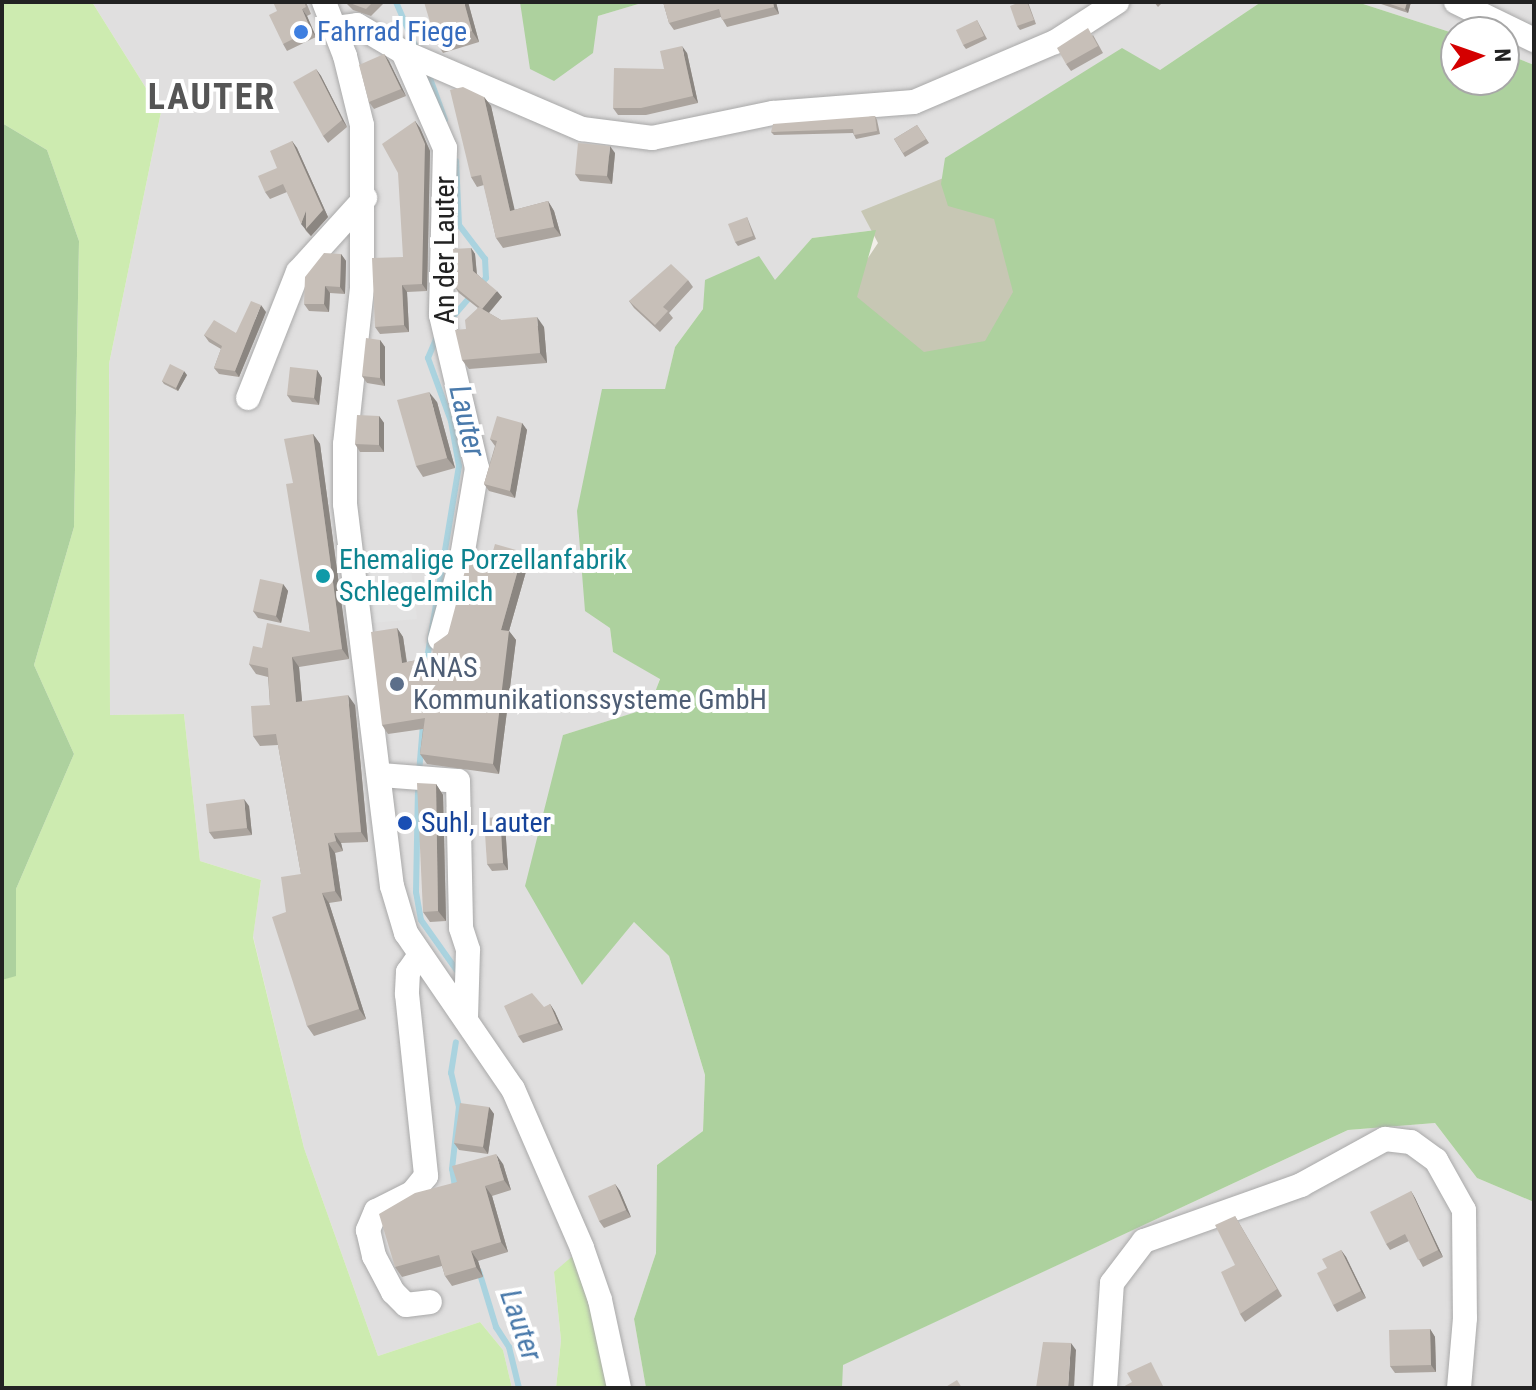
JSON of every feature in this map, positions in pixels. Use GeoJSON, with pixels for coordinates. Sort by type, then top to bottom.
{"type":"FeatureCollection","features":[{"type":"Feature","properties":{"kind":"street"},"geometry":{"type":"LineString","coordinates":[[324,2],[336,28],[362,125],[365,198],[362,288],[345,444],[345,504],[398,913],[420,955],[513,1089],[578,1236],[600,1300],[619,1388]]}},
{"type":"Feature","properties":{"kind":"street"},"geometry":{"type":"LineString","coordinates":[[336,28],[357,25],[403,52],[448,68],[582,129],[623,138],[652,138],[773,113],[914,102],[1055,42],[1117,2]]}},
{"type":"Feature","properties":{"kind":"street"},"geometry":{"type":"LineString","coordinates":[[1456,2],[1534,40]]}},
{"type":"Feature","properties":{"kind":"street","name":"An der Lauter"},"geometry":{"type":"LineString","coordinates":[[403,52],[445,148],[441,315],[445,346],[468,417],[477,468],[461,563],[440,639]]}},
{"type":"Feature","properties":{"kind":"street"},"geometry":{"type":"LineString","coordinates":[[248,398],[298,272],[365,198]]}},
{"type":"Feature","properties":{"kind":"street"},"geometry":{"type":"LineString","coordinates":[[380,775],[458,781],[461,928],[468,950],[466,1019]]}},
{"type":"Feature","properties":{"kind":"street"},"geometry":{"type":"LineString","coordinates":[[420,955],[408,972],[407,994],[426,1176],[412,1193],[376,1211],[368,1230],[374,1256],[393,1292],[406,1305],[430,1302]]}},
{"type":"Feature","properties":{"kind":"street"},"geometry":{"type":"LineString","coordinates":[[1105,1388],[1112,1283],[1144,1241],[1301,1185],[1385,1139],[1411,1142],[1436,1160],[1464,1210],[1465,1318],[1459,1388]]}},
{"type":"Feature","properties":{"kind":"shaded area"},"geometry":{"type":"Polygon","coordinates":[[[92,2],[520,2],[598,16],[645,2],[1261,2],[1160,70],[941,184],[876,230],[812,238],[775,281],[703,309],[675,347],[610,628],[613,652],[660,678],[650,708],[563,735],[582,984],[634,922],[669,956],[705,1075],[703,1131],[657,1165],[656,1253],[634,1319],[646,1388],[619,1388],[554,1272],[561,1340],[556,1388],[512,1388],[503,1350],[480,1322],[378,1356],[304,1148],[253,936],[261,880],[200,861],[184,714],[110,715],[109,364],[161,112],[92,2]]]}},
{"type":"Feature","properties":{"kind":"shaded area"},"geometry":{"type":"Polygon","coordinates":[[[1357,2],[1534,2],[1534,65],[1520,59],[1520,16],[1440,16],[1440,29],[1357,2]]]}},
{"type":"Feature","properties":{"kind":"shaded area"},"geometry":{"type":"Polygon","coordinates":[[[946,177],[1074,259],[967,464],[832,312],[878,243],[861,211],[946,177]]]}},
{"type":"Feature","properties":{"kind":"shaded area"},"geometry":{"type":"Polygon","coordinates":[[[410,562],[417,619],[372,623],[365,566],[410,562]]]}},
{"type":"Feature","properties":{"kind":"shaded area"},"geometry":{"type":"Polygon","coordinates":[[[1435,1123],[1477,1178],[1534,1202],[1534,1388],[842,1388],[842,1365],[1348,1130],[1435,1123]]]}},
{"type":"Feature","properties":{"kind":"green space"},"geometry":{"type":"Polygon","coordinates":[[[2,2],[92,2],[161,112],[109,364],[110,715],[184,714],[200,861],[261,880],[253,937],[304,1148],[378,1356],[480,1322],[503,1350],[512,1388],[2,1388],[2,980],[16,975],[16,889],[74,754],[34,665],[74,527],[79,241],[47,150],[2,123],[2,2]]]}},
{"type":"Feature","properties":{"kind":"green space"},"geometry":{"type":"Polygon","coordinates":[[[520,2],[645,2],[598,16],[593,53],[554,81],[530,69],[520,2]]]}},
{"type":"Feature","properties":{"kind":"green space"},"geometry":{"type":"Polygon","coordinates":[[[1261,2],[1357,2],[1440,29],[1440,96],[1520,96],[1520,59],[1534,65],[1534,1202],[1477,1178],[1435,1123],[1348,1130],[843,1365],[842,1388],[646,1388],[634,1319],[656,1253],[657,1165],[703,1131],[705,1075],[669,956],[634,922],[582,985],[525,886],[563,735],[649,708],[660,679],[613,652],[610,628],[585,611],[577,511],[602,389],[665,389],[675,347],[703,309],[705,280],[759,256],[775,280],[812,238],[876,230],[857,297],[924,352],[985,341],[1013,292],[994,219],[948,206],[941,184],[945,158],[1122,48],[1160,70],[1261,2]]]}},
{"type":"Feature","properties":{"kind":"green space"},"geometry":{"type":"Polygon","coordinates":[[[2,123],[47,150],[79,241],[74,527],[34,665],[74,754],[16,889],[16,976],[2,980],[2,123]]]}},
{"type":"Feature","properties":{"kind":"green space"},"geometry":{"type":"Polygon","coordinates":[[[582,1248],[619,1388],[556,1388],[561,1340],[554,1272],[582,1248]]]}},
{"type":"Feature","properties":{"kind":"building"},"geometry":{"type":"Polygon","coordinates":[[[273,2],[304,2],[306,7],[302,9],[311,30],[283,44],[269,15],[277,11],[273,2]]]}},
{"type":"Feature","properties":{"kind":"building"},"geometry":{"type":"Polygon","coordinates":[[[347,2],[373,2],[366,9],[347,2]]]}},
{"type":"Feature","properties":{"kind":"building"},"geometry":{"type":"Polygon","coordinates":[[[424,2],[464,2],[472,31],[436,42],[424,2]]]}},
{"type":"Feature","properties":{"kind":"building"},"geometry":{"type":"Polygon","coordinates":[[[663,2],[773,2],[774,7],[722,20],[719,9],[669,23],[663,2]]]}},
{"type":"Feature","properties":{"kind":"building"},"geometry":{"type":"Polygon","coordinates":[[[1027,2],[1034,20],[1017,26],[1010,6],[1027,2]]]}},
{"type":"Feature","properties":{"kind":"building"},"geometry":{"type":"Polygon","coordinates":[[[1384,2],[1407,2],[1405,9],[1384,2]]]}},
{"type":"Feature","properties":{"kind":"building"},"geometry":{"type":"Polygon","coordinates":[[[977,20],[984,36],[963,45],[956,30],[977,20]]]}},
{"type":"Feature","properties":{"kind":"building"},"geometry":{"type":"Polygon","coordinates":[[[1088,28],[1098,46],[1066,64],[1057,48],[1088,28]]]}},
{"type":"Feature","properties":{"kind":"building"},"geometry":{"type":"Polygon","coordinates":[[[682,46],[693,96],[641,108],[613,108],[614,68],[664,69],[660,51],[682,46]]]}},
{"type":"Feature","properties":{"kind":"building"},"geometry":{"type":"Polygon","coordinates":[[[384,54],[401,89],[369,102],[359,65],[384,54]]]}},
{"type":"Feature","properties":{"kind":"building"},"geometry":{"type":"Polygon","coordinates":[[[316,69],[342,120],[323,136],[293,82],[316,69]]]}},
{"type":"Feature","properties":{"kind":"building"},"geometry":{"type":"Polygon","coordinates":[[[463,87],[484,97],[510,211],[548,201],[554,227],[496,238],[481,175],[471,177],[450,90],[463,87]]]}},
{"type":"Feature","properties":{"kind":"building"},"geometry":{"type":"Polygon","coordinates":[[[875,116],[877,131],[854,135],[853,129],[771,132],[773,124],[875,116]]]}},
{"type":"Feature","properties":{"kind":"building"},"geometry":{"type":"Polygon","coordinates":[[[415,121],[425,144],[422,284],[402,285],[404,325],[375,327],[372,258],[403,257],[398,173],[382,144],[415,121]]]}},
{"type":"Feature","properties":{"kind":"building"},"geometry":{"type":"Polygon","coordinates":[[[917,125],[926,139],[903,153],[894,139],[917,125]]]}},
{"type":"Feature","properties":{"kind":"building"},"geometry":{"type":"Polygon","coordinates":[[[292,141],[323,210],[306,229],[306,211],[301,224],[283,184],[265,192],[258,176],[277,168],[270,151],[292,141]]]}},
{"type":"Feature","properties":{"kind":"building"},"geometry":{"type":"Polygon","coordinates":[[[578,143],[610,146],[607,176],[575,174],[578,143]]]}},
{"type":"Feature","properties":{"kind":"building"},"geometry":{"type":"Polygon","coordinates":[[[747,217],[753,236],[735,242],[728,224],[747,217]]]}},
{"type":"Feature","properties":{"kind":"building"},"geometry":{"type":"Polygon","coordinates":[[[471,248],[473,271],[497,291],[482,309],[455,287],[453,249],[471,248]]]}},
{"type":"Feature","properties":{"kind":"building"},"geometry":{"type":"Polygon","coordinates":[[[324,253],[341,254],[340,287],[325,286],[324,304],[304,304],[305,277],[324,253]]]}},
{"type":"Feature","properties":{"kind":"building"},"geometry":{"type":"Polygon","coordinates":[[[671,264],[688,280],[663,307],[668,311],[655,325],[629,301],[671,264]]]}},
{"type":"Feature","properties":{"kind":"building"},"geometry":{"type":"Polygon","coordinates":[[[251,301],[261,305],[235,371],[214,368],[222,346],[204,335],[214,320],[236,333],[251,301]]]}},
{"type":"Feature","properties":{"kind":"building"},"geometry":{"type":"Polygon","coordinates":[[[479,307],[501,320],[537,317],[540,353],[462,360],[455,330],[466,329],[465,320],[479,307]]]}},
{"type":"Feature","properties":{"kind":"building"},"geometry":{"type":"Polygon","coordinates":[[[366,338],[380,340],[380,378],[362,376],[366,338]]]}},
{"type":"Feature","properties":{"kind":"building"},"geometry":{"type":"Polygon","coordinates":[[[170,364],[184,371],[176,388],[162,381],[170,364]]]}},
{"type":"Feature","properties":{"kind":"building"},"geometry":{"type":"Polygon","coordinates":[[[290,367],[317,370],[314,398],[287,395],[290,367]]]}},
{"type":"Feature","properties":{"kind":"building"},"geometry":{"type":"Polygon","coordinates":[[[429,392],[447,458],[416,466],[397,400],[429,392]]]}},
{"type":"Feature","properties":{"kind":"building"},"geometry":{"type":"Polygon","coordinates":[[[357,415],[379,416],[379,445],[355,444],[357,415]]]}},
{"type":"Feature","properties":{"kind":"building"},"geometry":{"type":"Polygon","coordinates":[[[497,416],[522,423],[510,491],[484,484],[497,441],[490,439],[497,416]]]}},
{"type":"Feature","properties":{"kind":"building"},"geometry":{"type":"Polygon","coordinates":[[[313,434],[342,649],[292,657],[296,702],[348,695],[361,832],[334,833],[336,841],[328,843],[335,891],[322,893],[359,1009],[307,1026],[272,917],[286,912],[281,877],[301,874],[276,734],[253,736],[251,706],[270,705],[268,668],[249,664],[253,646],[262,648],[267,623],[310,632],[286,484],[293,483],[284,439],[313,434]]]}},
{"type":"Feature","properties":{"kind":"building"},"geometry":{"type":"Polygon","coordinates":[[[495,544],[523,552],[501,630],[509,631],[493,764],[420,754],[425,718],[382,725],[371,632],[397,628],[402,663],[432,657],[434,644],[448,634],[470,552],[491,558],[495,544]]]}},
{"type":"Feature","properties":{"kind":"building"},"geometry":{"type":"Polygon","coordinates":[[[260,579],[283,584],[276,616],[253,611],[260,579]]]}},
{"type":"Feature","properties":{"kind":"building"},"geometry":{"type":"Polygon","coordinates":[[[417,783],[436,784],[438,911],[423,912],[417,783]]]}},
{"type":"Feature","properties":{"kind":"building"},"geometry":{"type":"Polygon","coordinates":[[[244,799],[247,828],[209,832],[206,804],[244,799]]]}},
{"type":"Feature","properties":{"kind":"building"},"geometry":{"type":"Polygon","coordinates":[[[500,817],[503,863],[487,864],[484,818],[500,817]]]}},
{"type":"Feature","properties":{"kind":"building"},"geometry":{"type":"Polygon","coordinates":[[[532,993],[544,1007],[550,1004],[558,1023],[518,1036],[504,1006],[532,993]]]}},
{"type":"Feature","properties":{"kind":"building"},"geometry":{"type":"Polygon","coordinates":[[[460,1103],[489,1107],[483,1147],[454,1143],[460,1103]]]}},
{"type":"Feature","properties":{"kind":"building"},"geometry":{"type":"Polygon","coordinates":[[[496,1154],[504,1180],[485,1186],[501,1242],[471,1251],[476,1267],[445,1276],[439,1255],[395,1267],[379,1214],[415,1193],[457,1182],[452,1166],[496,1154]]]}},
{"type":"Feature","properties":{"kind":"building"},"geometry":{"type":"Polygon","coordinates":[[[615,1184],[626,1210],[599,1221],[588,1196],[615,1184]]]}},
{"type":"Feature","properties":{"kind":"building"},"geometry":{"type":"Polygon","coordinates":[[[1411,1191],[1438,1250],[1418,1260],[1405,1234],[1386,1244],[1370,1212],[1411,1191]]]}},
{"type":"Feature","properties":{"kind":"building"},"geometry":{"type":"Polygon","coordinates":[[[1235,1216],[1277,1289],[1240,1314],[1221,1272],[1235,1265],[1215,1225],[1235,1216]]]}},
{"type":"Feature","properties":{"kind":"building"},"geometry":{"type":"Polygon","coordinates":[[[1341,1250],[1361,1291],[1333,1305],[1317,1273],[1327,1268],[1322,1259],[1341,1250]]]}},
{"type":"Feature","properties":{"kind":"building"},"geometry":{"type":"Polygon","coordinates":[[[1430,1329],[1431,1365],[1390,1366],[1389,1330],[1430,1329]]]}},
{"type":"Feature","properties":{"kind":"building"},"geometry":{"type":"Polygon","coordinates":[[[1043,1342],[1071,1343],[1068,1388],[1036,1388],[1043,1342]]]}},
{"type":"Feature","properties":{"kind":"building"},"geometry":{"type":"Polygon","coordinates":[[[1151,1362],[1164,1388],[1121,1388],[1132,1382],[1127,1373],[1151,1362]]]}},
{"type":"Feature","properties":{"kind":"building"},"geometry":{"type":"Polygon","coordinates":[[[957,1380],[962,1388],[944,1388],[957,1380]]]}},
{"type":"Feature","properties":{"kind":"waterway","name":"Lauter"},"geometry":{"type":"LineString","coordinates":[[396,2],[417,50]]}},
{"type":"Feature","properties":{"kind":"waterway","name":"Lauter"},"geometry":{"type":"LineString","coordinates":[[427,70],[445,120]]}},
{"type":"Feature","properties":{"kind":"waterway","name":"Lauter"},"geometry":{"type":"LineString","coordinates":[[456,161],[459,225],[485,259],[486,278],[479,286]]}},
{"type":"Feature","properties":{"kind":"waterway","name":"Lauter"},"geometry":{"type":"LineString","coordinates":[[450,320],[472,295]]}},
{"type":"Feature","properties":{"kind":"waterway","name":"Lauter"},"geometry":{"type":"LineString","coordinates":[[426,665],[459,466],[451,421],[428,358],[438,334]]}},
{"type":"Feature","properties":{"kind":"waterway","name":"Lauter"},"geometry":{"type":"LineString","coordinates":[[419,773],[423,724]]}},
{"type":"Feature","properties":{"kind":"waterway","name":"Lauter"},"geometry":{"type":"LineString","coordinates":[[418,788],[416,892],[421,920],[458,972]]}},
{"type":"Feature","properties":{"kind":"waterway","name":"Lauter"},"geometry":{"type":"LineString","coordinates":[[455,1187],[452,1169],[459,1107],[451,1073],[456,1042]]}},
{"type":"Feature","properties":{"kind":"waterway","name":"Lauter"},"geometry":{"type":"LineString","coordinates":[[479,1271],[496,1327],[509,1347],[519,1388]]}},
{"type":"Feature","properties":{"kind":"place","name":"Fahrrad Fiege"},"geometry":{"type":"Point","coordinates":[301,32]}},
{"type":"Feature","properties":{"kind":"place","name":"Ehemalige Porzellanfabrik Schlegelmilch"},"geometry":{"type":"Point","coordinates":[323,576]}},
{"type":"Feature","properties":{"kind":"place","name":"ANAS Kommunikationssysteme GmbH"},"geometry":{"type":"Point","coordinates":[397,684]}},
{"type":"Feature","properties":{"kind":"place","name":"Suhl, Lauter"},"geometry":{"type":"Point","coordinates":[405,823]}},
{"type":"Feature","properties":{"kind":"district","name":"LAUTER"},"geometry":{"type":"Point","coordinates":[212,98]}}]}
